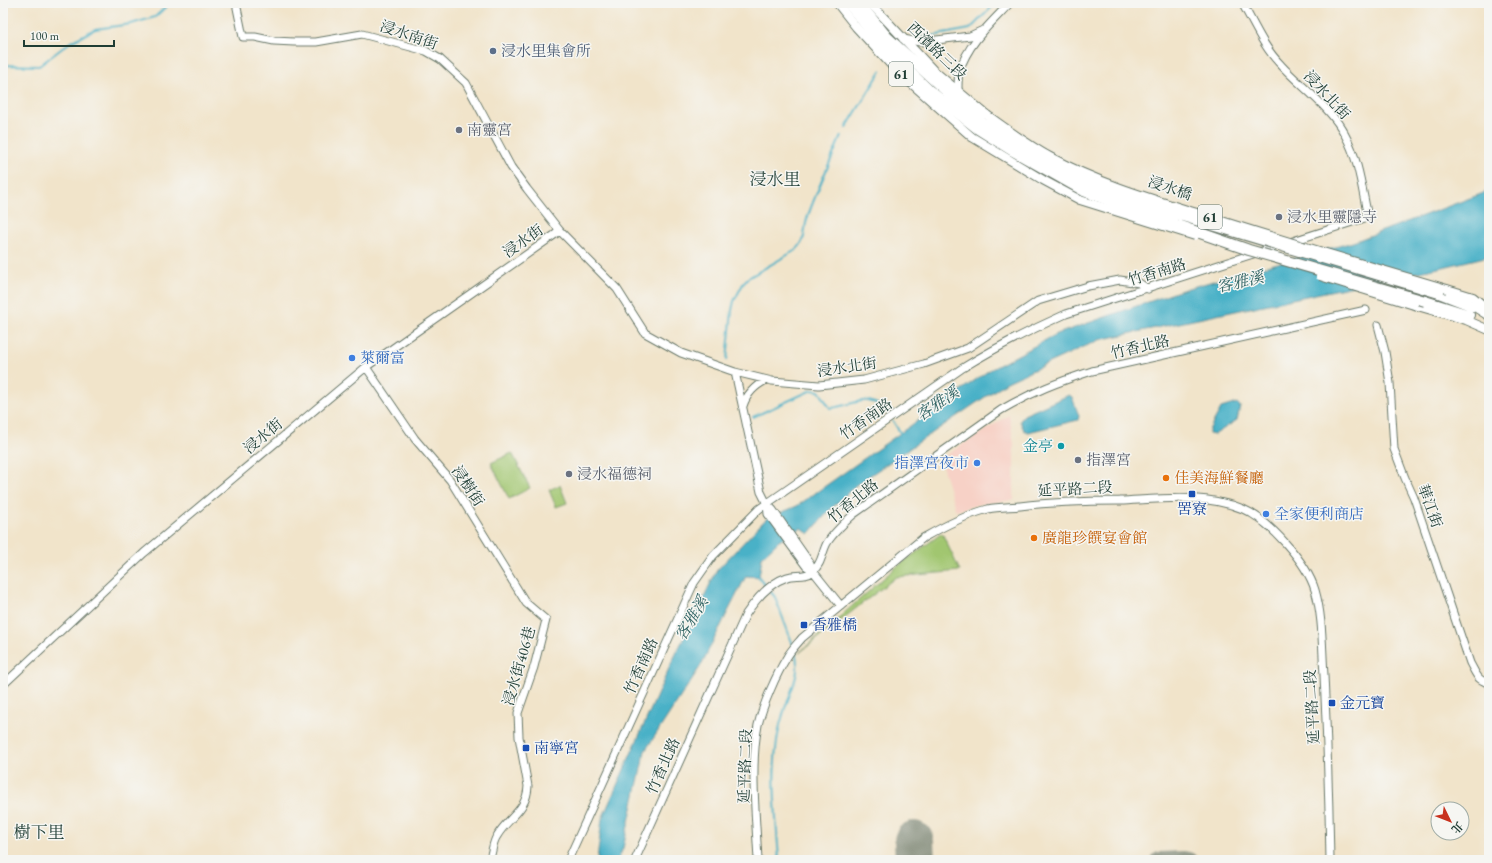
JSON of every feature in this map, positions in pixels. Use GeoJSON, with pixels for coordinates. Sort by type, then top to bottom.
{"type":"FeatureCollection","features":[{"type":"Feature","properties":{"kind":"highway","name":"61"},"geometry":{"type":"LineString","coordinates":[[848,3],[882,44],[930,90],[1013,151],[1084,192],[1249,250],[1425,301],[1471,311]]}},
{"type":"Feature","properties":{"kind":"highway","name":"61"},"geometry":{"type":"LineString","coordinates":[[859,3],[887,37],[938,84],[980,126]]}},
{"type":"Feature","properties":{"kind":"highway","name":"浸水橋"},"geometry":{"type":"LineString","coordinates":[[980,126],[1088,183],[1139,203],[1443,291]]}},
{"type":"Feature","properties":{"kind":"highway","name":"61"},"geometry":{"type":"LineString","coordinates":[[1443,291],[1471,311]]}},
{"type":"Feature","properties":{"kind":"main road","name":"61"},"geometry":{"type":"LineString","coordinates":[[837,3],[856,27],[895,68],[980,126],[1043,180],[1080,200],[1466,320],[1489,330]]}},
{"type":"Feature","properties":{"kind":"main road","name":"西濱路三段"},"geometry":{"type":"LineString","coordinates":[[870,3],[933,70],[958,90],[980,126]]}},
{"type":"Feature","properties":{"kind":"main road","name":"61"},"geometry":{"type":"LineString","coordinates":[[1443,291],[1473,297],[1489,310]]}},
{"type":"Feature","properties":{"kind":"main road"},"geometry":{"type":"LineString","coordinates":[[1471,311],[1489,316]]}},
{"type":"Feature","properties":{"kind":"main road"},"geometry":{"type":"LineString","coordinates":[[1471,311],[1489,326]]}},
{"type":"Feature","properties":{"kind":"street","name":"浸水南街"},"geometry":{"type":"LineString","coordinates":[[236,3],[243,37],[255,37],[274,41],[316,42],[362,34],[426,51],[440,59],[466,83],[511,167],[560,231]]}},
{"type":"Feature","properties":{"kind":"street"},"geometry":{"type":"LineString","coordinates":[[958,90],[959,73],[970,48],[983,30],[1010,3]]}},
{"type":"Feature","properties":{"kind":"street","name":"浸水北街"},"geometry":{"type":"LineString","coordinates":[[1242,3],[1270,53],[1280,65],[1330,114],[1345,133],[1354,152],[1368,217]]}},
{"type":"Feature","properties":{"kind":"street"},"geometry":{"type":"LineString","coordinates":[[904,39],[920,42],[970,36],[983,30]]}},
{"type":"Feature","properties":{"kind":"street","name":"竹香南路"},"geometry":{"type":"LineString","coordinates":[[568,860],[694,583],[713,556],[759,510],[899,411],[989,351],[1018,335],[1066,314],[1148,289],[1368,217]]}},
{"type":"Feature","properties":{"kind":"street","name":"浸水街"},"geometry":{"type":"LineString","coordinates":[[3,685],[144,554],[366,367],[560,231]]}},
{"type":"Feature","properties":{"kind":"street","name":"浸水北街"},"geometry":{"type":"LineString","coordinates":[[560,231],[617,289],[645,333],[681,354],[735,372],[766,380],[819,385],[864,380],[924,364],[968,348],[1038,301],[1088,286],[1120,280],[1139,283],[1148,289]]}},
{"type":"Feature","properties":{"kind":"street","name":"竹香北路"},"geometry":{"type":"LineString","coordinates":[[635,860],[746,614],[762,593],[774,584],[795,575],[805,576],[813,571],[818,566],[827,542],[836,530],[854,514],[1001,410],[1027,395],[1059,381],[1092,371],[1366,310]]}},
{"type":"Feature","properties":{"kind":"street","name":"華江街"},"geometry":{"type":"LineString","coordinates":[[1378,326],[1385,352],[1390,383],[1394,449],[1414,498],[1470,663],[1477,676],[1489,684]]}},
{"type":"Feature","properties":{"kind":"street","name":"浸樹街"},"geometry":{"type":"LineString","coordinates":[[366,367],[415,439],[450,480],[526,603],[546,620]]}},
{"type":"Feature","properties":{"kind":"street"},"geometry":{"type":"LineString","coordinates":[[735,372],[761,492],[771,512],[813,571],[841,606]]}},
{"type":"Feature","properties":{"kind":"street"},"geometry":{"type":"LineString","coordinates":[[743,406],[745,398],[751,391],[757,385],[766,380]]}},
{"type":"Feature","properties":{"kind":"street","name":"延平路二段"},"geometry":{"type":"LineString","coordinates":[[758,860],[755,781],[755,748],[758,724],[768,694],[787,657],[802,638],[923,538],[966,516],[990,509],[1043,503],[1177,499],[1201,499],[1220,502],[1244,510],[1268,526],[1291,549],[1305,570],[1315,589],[1320,614],[1326,721],[1330,860]]}},
{"type":"Feature","properties":{"kind":"street","name":"浸水街406巷"},"geometry":{"type":"LineString","coordinates":[[489,860],[498,834],[526,801],[528,786],[520,744],[518,714],[534,666],[546,620]]}},
{"type":"Feature","properties":{"kind":"shaded area","name":"指澤宮夜市"},"geometry":{"type":"Polygon","coordinates":[[[1009,415],[1014,444],[1014,500],[980,504],[956,511],[940,459],[1009,415]]]}},
{"type":"Feature","properties":{"kind":"green space"},"geometry":{"type":"Polygon","coordinates":[[[512,453],[530,488],[509,499],[491,463],[512,453]]]}},
{"type":"Feature","properties":{"kind":"green space"},"geometry":{"type":"Polygon","coordinates":[[[560,485],[567,503],[556,507],[549,490],[560,485]]]}},
{"type":"Feature","properties":{"kind":"green space"},"geometry":{"type":"Polygon","coordinates":[[[942,533],[960,571],[896,577],[799,653],[895,568],[942,533]]]}},
{"type":"Feature","properties":{"kind":"water","name":"客雅溪"},"geometry":{"type":"Polygon","coordinates":[[[1489,191],[1489,256],[1099,340],[1007,382],[856,485],[828,512],[809,534],[801,528],[779,541],[762,557],[759,577],[746,576],[700,667],[645,751],[623,848],[618,860],[597,860],[602,819],[670,666],[717,570],[766,519],[797,506],[988,371],[1057,334],[1185,289],[1353,242],[1489,191]]]}},
{"type":"Feature","properties":{"kind":"water"},"geometry":{"type":"Polygon","coordinates":[[[1069,395],[1072,397],[1079,416],[1078,420],[1028,432],[1024,430],[1020,421],[1024,415],[1069,395]]]}},
{"type":"Feature","properties":{"kind":"water"},"geometry":{"type":"Polygon","coordinates":[[[1237,403],[1240,406],[1237,420],[1214,435],[1209,434],[1209,430],[1221,408],[1237,403]]]}},
{"type":"Feature","properties":{"kind":"waterway"},"geometry":{"type":"LineString","coordinates":[[3,65],[39,66],[69,43],[95,29],[131,24],[155,17],[170,3]]}},
{"type":"Feature","properties":{"kind":"waterway"},"geometry":{"type":"LineString","coordinates":[[921,38],[970,29],[996,3]]}},
{"type":"Feature","properties":{"kind":"waterway"},"geometry":{"type":"LineString","coordinates":[[846,128],[881,71]]}},
{"type":"Feature","properties":{"kind":"waterway"},"geometry":{"type":"LineString","coordinates":[[727,360],[734,301],[744,282],[748,278],[796,250],[802,243],[807,219],[841,136]]}},
{"type":"Feature","properties":{"kind":"waterway"},"geometry":{"type":"LineString","coordinates":[[753,417],[812,390],[819,391],[830,408],[860,401],[867,401],[874,402],[888,413]]}},
{"type":"Feature","properties":{"kind":"waterway"},"geometry":{"type":"LineString","coordinates":[[893,421],[901,434]]}},
{"type":"Feature","properties":{"kind":"waterway"},"geometry":{"type":"LineString","coordinates":[[758,576],[775,597],[793,645]]}},
{"type":"Feature","properties":{"kind":"waterway"},"geometry":{"type":"LineString","coordinates":[[779,860],[774,785],[776,747],[784,711],[797,673],[794,649]]}},
{"type":"Feature","properties":{"kind":"taxiway"},"geometry":{"type":"LineString","coordinates":[[1159,860],[1189,860]]}},
{"type":"Feature","properties":{"kind":"runway"},"geometry":{"type":"LineString","coordinates":[[914,841],[915,860]]}},
{"type":"Feature","properties":{"kind":"place","name":"浸水里集會所"},"geometry":{"type":"Point","coordinates":[493,51]}},
{"type":"Feature","properties":{"kind":"place","name":"南靈宮"},"geometry":{"type":"Point","coordinates":[459,130]}},
{"type":"Feature","properties":{"kind":"place","name":"浸水里靈隱寺"},"geometry":{"type":"Point","coordinates":[1279,217]}},
{"type":"Feature","properties":{"kind":"place","name":"萊爾富"},"geometry":{"type":"Point","coordinates":[352,358]}},
{"type":"Feature","properties":{"kind":"place","name":"金亭"},"geometry":{"type":"Point","coordinates":[1061,446]}},
{"type":"Feature","properties":{"kind":"place","name":"指澤宮"},"geometry":{"type":"Point","coordinates":[1078,460]}},
{"type":"Feature","properties":{"kind":"place","name":"指澤宮夜市"},"geometry":{"type":"Point","coordinates":[977,463]}},
{"type":"Feature","properties":{"kind":"place","name":"浸水福德祠"},"geometry":{"type":"Point","coordinates":[569,474]}},
{"type":"Feature","properties":{"kind":"place","name":"佳美海鮮餐廳"},"geometry":{"type":"Point","coordinates":[1166,478]}},
{"type":"Feature","properties":{"kind":"place","name":"罟寮"},"geometry":{"type":"Point","coordinates":[1192,494]}},
{"type":"Feature","properties":{"kind":"place","name":"全家便利商店"},"geometry":{"type":"Point","coordinates":[1266,514]}},
{"type":"Feature","properties":{"kind":"place","name":"廣龍珍饌宴會館"},"geometry":{"type":"Point","coordinates":[1034,538]}},
{"type":"Feature","properties":{"kind":"place","name":"香雅橋"},"geometry":{"type":"Point","coordinates":[804,625]}},
{"type":"Feature","properties":{"kind":"place","name":"金元寶"},"geometry":{"type":"Point","coordinates":[1332,703]}},
{"type":"Feature","properties":{"kind":"place","name":"南寧宮"},"geometry":{"type":"Point","coordinates":[526,748]}},
{"type":"Feature","properties":{"kind":"district","name":"浸水里"},"geometry":{"type":"Point","coordinates":[775,179]}},
{"type":"Feature","properties":{"kind":"district","name":"樹下里"},"geometry":{"type":"Point","coordinates":[39,832]}}]}
